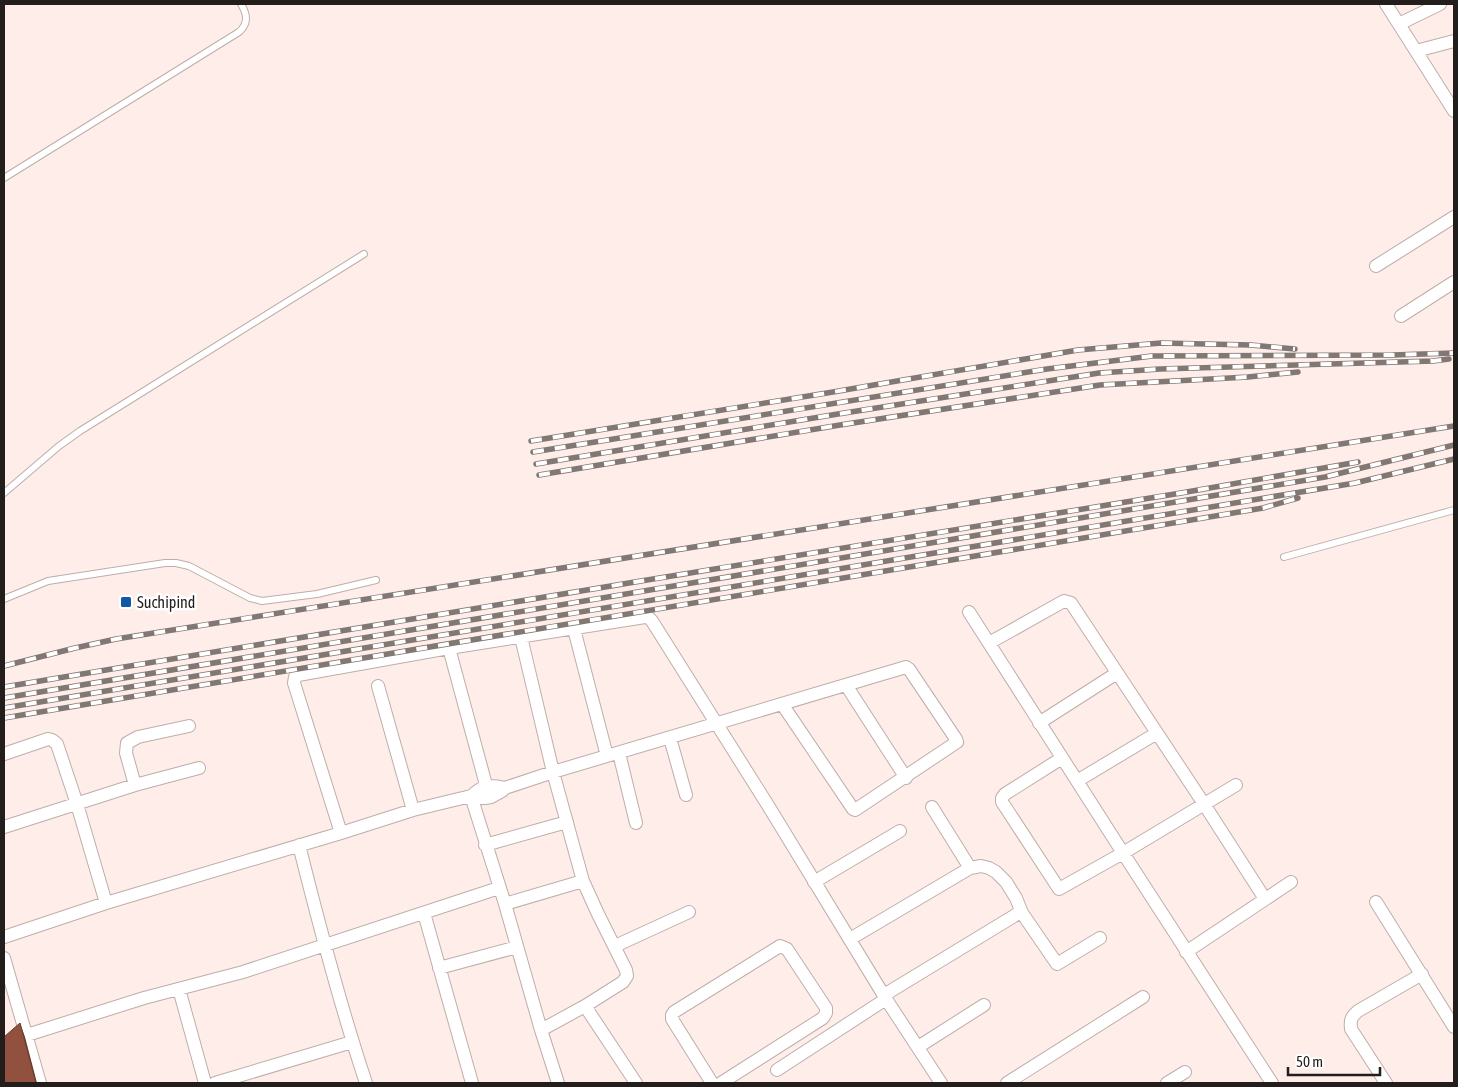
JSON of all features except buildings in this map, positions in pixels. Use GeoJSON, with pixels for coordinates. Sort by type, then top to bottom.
{"type":"FeatureCollection","features":[{"type":"Feature","properties":{"kind":"street"},"geometry":{"type":"LineString","coordinates":[[1386,4],[1454,111]]}},
{"type":"Feature","properties":{"kind":"street"},"geometry":{"type":"LineString","coordinates":[[1399,24],[1440,4]]}},
{"type":"Feature","properties":{"kind":"street"},"geometry":{"type":"LineString","coordinates":[[1416,51],[1454,41]]}},
{"type":"Feature","properties":{"kind":"street"},"geometry":{"type":"LineString","coordinates":[[1376,266],[1454,217]]}},
{"type":"Feature","properties":{"kind":"street"},"geometry":{"type":"LineString","coordinates":[[1401,316],[1454,282]]}},
{"type":"Feature","properties":{"kind":"street"},"geometry":{"type":"LineString","coordinates":[[989,643],[1064,601],[1071,603],[1265,899]]}},
{"type":"Feature","properties":{"kind":"street"},"geometry":{"type":"LineString","coordinates":[[969,612],[1272,1083]]}},
{"type":"Feature","properties":{"kind":"street"},"geometry":{"type":"LineString","coordinates":[[341,833],[294,683],[295,677],[449,648],[649,618],[769,807],[938,1082]]}},
{"type":"Feature","properties":{"kind":"street"},"geometry":{"type":"LineString","coordinates":[[574,628],[636,823]]}},
{"type":"Feature","properties":{"kind":"street"},"geometry":{"type":"LineString","coordinates":[[521,637],[553,772],[583,881],[615,946],[627,976],[623,982],[585,1006],[541,1030]]}},
{"type":"Feature","properties":{"kind":"street"},"geometry":{"type":"LineString","coordinates":[[449,648],[486,786]]}},
{"type":"Feature","properties":{"kind":"street"},"geometry":{"type":"LineString","coordinates":[[4,937],[106,902],[413,810],[471,796],[485,798],[497,794],[505,788],[553,772],[906,667],[957,742],[906,778],[855,810],[782,704]]}},
{"type":"Feature","properties":{"kind":"street"},"geometry":{"type":"LineString","coordinates":[[1039,723],[1117,673]]}},
{"type":"Feature","properties":{"kind":"street"},"geometry":{"type":"LineString","coordinates":[[846,685],[906,778]]}},
{"type":"Feature","properties":{"kind":"street"},"geometry":{"type":"LineString","coordinates":[[378,686],[413,810]]}},
{"type":"Feature","properties":{"kind":"street"},"geometry":{"type":"LineString","coordinates":[[136,785],[126,753],[127,743],[138,737],[190,726]]}},
{"type":"Feature","properties":{"kind":"street"},"geometry":{"type":"LineString","coordinates":[[1077,781],[1157,733]]}},
{"type":"Feature","properties":{"kind":"street"},"geometry":{"type":"LineString","coordinates":[[670,738],[686,795]]}},
{"type":"Feature","properties":{"kind":"street"},"geometry":{"type":"LineString","coordinates":[[4,754],[42,741],[52,740],[57,744],[106,902]]}},
{"type":"Feature","properties":{"kind":"street"},"geometry":{"type":"LineString","coordinates":[[1062,758],[1003,796],[1002,802],[1059,889],[1236,785]]}},
{"type":"Feature","properties":{"kind":"street"},"geometry":{"type":"LineString","coordinates":[[4,827],[136,785],[200,768]]}},
{"type":"Feature","properties":{"kind":"street"},"geometry":{"type":"LineString","coordinates":[[471,796],[486,786],[493,785],[505,788]]}},
{"type":"Feature","properties":{"kind":"street"},"geometry":{"type":"LineString","coordinates":[[471,796],[558,1083]]}},
{"type":"Feature","properties":{"kind":"street"},"geometry":{"type":"LineString","coordinates":[[932,807],[970,868]]}},
{"type":"Feature","properties":{"kind":"street"},"geometry":{"type":"LineString","coordinates":[[485,845],[567,822]]}},
{"type":"Feature","properties":{"kind":"street"},"geometry":{"type":"LineString","coordinates":[[814,882],[900,831]]}},
{"type":"Feature","properties":{"kind":"street"},"geometry":{"type":"LineString","coordinates":[[299,845],[352,1042],[366,1083]]}},
{"type":"Feature","properties":{"kind":"street"},"geometry":{"type":"LineString","coordinates":[[850,939],[970,868],[981,866],[996,872],[1006,882],[1016,898],[1022,913],[1057,964],[1100,938]]}},
{"type":"Feature","properties":{"kind":"street"},"geometry":{"type":"LineString","coordinates":[[505,904],[583,881]]}},
{"type":"Feature","properties":{"kind":"street"},"geometry":{"type":"LineString","coordinates":[[1186,952],[1291,882]]}},
{"type":"Feature","properties":{"kind":"street"},"geometry":{"type":"LineString","coordinates":[[27,1035],[144,998],[243,972],[500,888]]}},
{"type":"Feature","properties":{"kind":"street"},"geometry":{"type":"LineString","coordinates":[[1376,902],[1454,1027]]}},
{"type":"Feature","properties":{"kind":"street"},"geometry":{"type":"LineString","coordinates":[[615,946],[688,912]]}},
{"type":"Feature","properties":{"kind":"street"},"geometry":{"type":"LineString","coordinates":[[424,913],[472,1083]]}},
{"type":"Feature","properties":{"kind":"street"},"geometry":{"type":"LineString","coordinates":[[777,1070],[885,997],[1019,913],[1022,913]]}},
{"type":"Feature","properties":{"kind":"street"},"geometry":{"type":"LineString","coordinates":[[712,1083],[672,1019],[672,1015],[780,946],[784,947],[826,1008],[826,1013],[823,1018],[721,1083]]}},
{"type":"Feature","properties":{"kind":"street"},"geometry":{"type":"LineString","coordinates":[[439,968],[517,947]]}},
{"type":"Feature","properties":{"kind":"street"},"geometry":{"type":"LineString","coordinates":[[4,958],[40,1083]]}},
{"type":"Feature","properties":{"kind":"street"},"geometry":{"type":"LineString","coordinates":[[1386,1083],[1351,1029],[1350,1020],[1358,1011],[1422,974]]}},
{"type":"Feature","properties":{"kind":"street"},"geometry":{"type":"LineString","coordinates":[[179,989],[205,1083]]}},
{"type":"Feature","properties":{"kind":"street"},"geometry":{"type":"LineString","coordinates":[[1006,1083],[1143,997]]}},
{"type":"Feature","properties":{"kind":"street"},"geometry":{"type":"LineString","coordinates":[[918,1047],[984,1005]]}},
{"type":"Feature","properties":{"kind":"street"},"geometry":{"type":"LineString","coordinates":[[585,1006],[636,1083]]}},
{"type":"Feature","properties":{"kind":"street"},"geometry":{"type":"LineString","coordinates":[[215,1083],[246,1079],[352,1042]]}},
{"type":"Feature","properties":{"kind":"street"},"geometry":{"type":"LineString","coordinates":[[1167,1083],[1185,1072]]}},
{"type":"Feature","properties":{"kind":"lane"},"geometry":{"type":"LineString","coordinates":[[4,178],[239,32],[245,26],[246,20],[241,4]]}},
{"type":"Feature","properties":{"kind":"lane"},"geometry":{"type":"LineString","coordinates":[[4,494],[59,446],[364,254]]}},
{"type":"Feature","properties":{"kind":"lane"},"geometry":{"type":"LineString","coordinates":[[1284,557],[1454,510]]}},
{"type":"Feature","properties":{"kind":"lane"},"geometry":{"type":"LineString","coordinates":[[4,599],[48,581],[164,563],[189,566],[250,598],[262,601],[317,594],[376,580]]}},
{"type":"Feature","properties":{"kind":"railway"},"geometry":{"type":"LineString","coordinates":[[531,441],[1078,350],[1161,343],[1251,345],[1295,349]]}},
{"type":"Feature","properties":{"kind":"railway"},"geometry":{"type":"LineString","coordinates":[[533,452],[1047,369],[1152,356],[1454,353]]}},
{"type":"Feature","properties":{"kind":"railway"},"geometry":{"type":"LineString","coordinates":[[536,464],[1099,373],[1160,369],[1449,359]]}},
{"type":"Feature","properties":{"kind":"railway"},"geometry":{"type":"LineString","coordinates":[[539,475],[840,425],[1100,385],[1248,377],[1298,372]]}},
{"type":"Feature","properties":{"kind":"railway"},"geometry":{"type":"LineString","coordinates":[[4,666],[116,639],[1454,426]]}},
{"type":"Feature","properties":{"kind":"railway"},"geometry":{"type":"LineString","coordinates":[[4,698],[1325,477],[1454,445]]}},
{"type":"Feature","properties":{"kind":"railway"},"geometry":{"type":"LineString","coordinates":[[4,708],[1355,483],[1454,459]]}},
{"type":"Feature","properties":{"kind":"railway"},"geometry":{"type":"LineString","coordinates":[[4,687],[1181,493],[1358,462]]}},
{"type":"Feature","properties":{"kind":"railway"},"geometry":{"type":"LineString","coordinates":[[4,718],[1263,508],[1298,498]]}},
{"type":"Feature","properties":{"kind":"place","name":"Suchipind"},"geometry":{"type":"Point","coordinates":[126,602]}}]}
